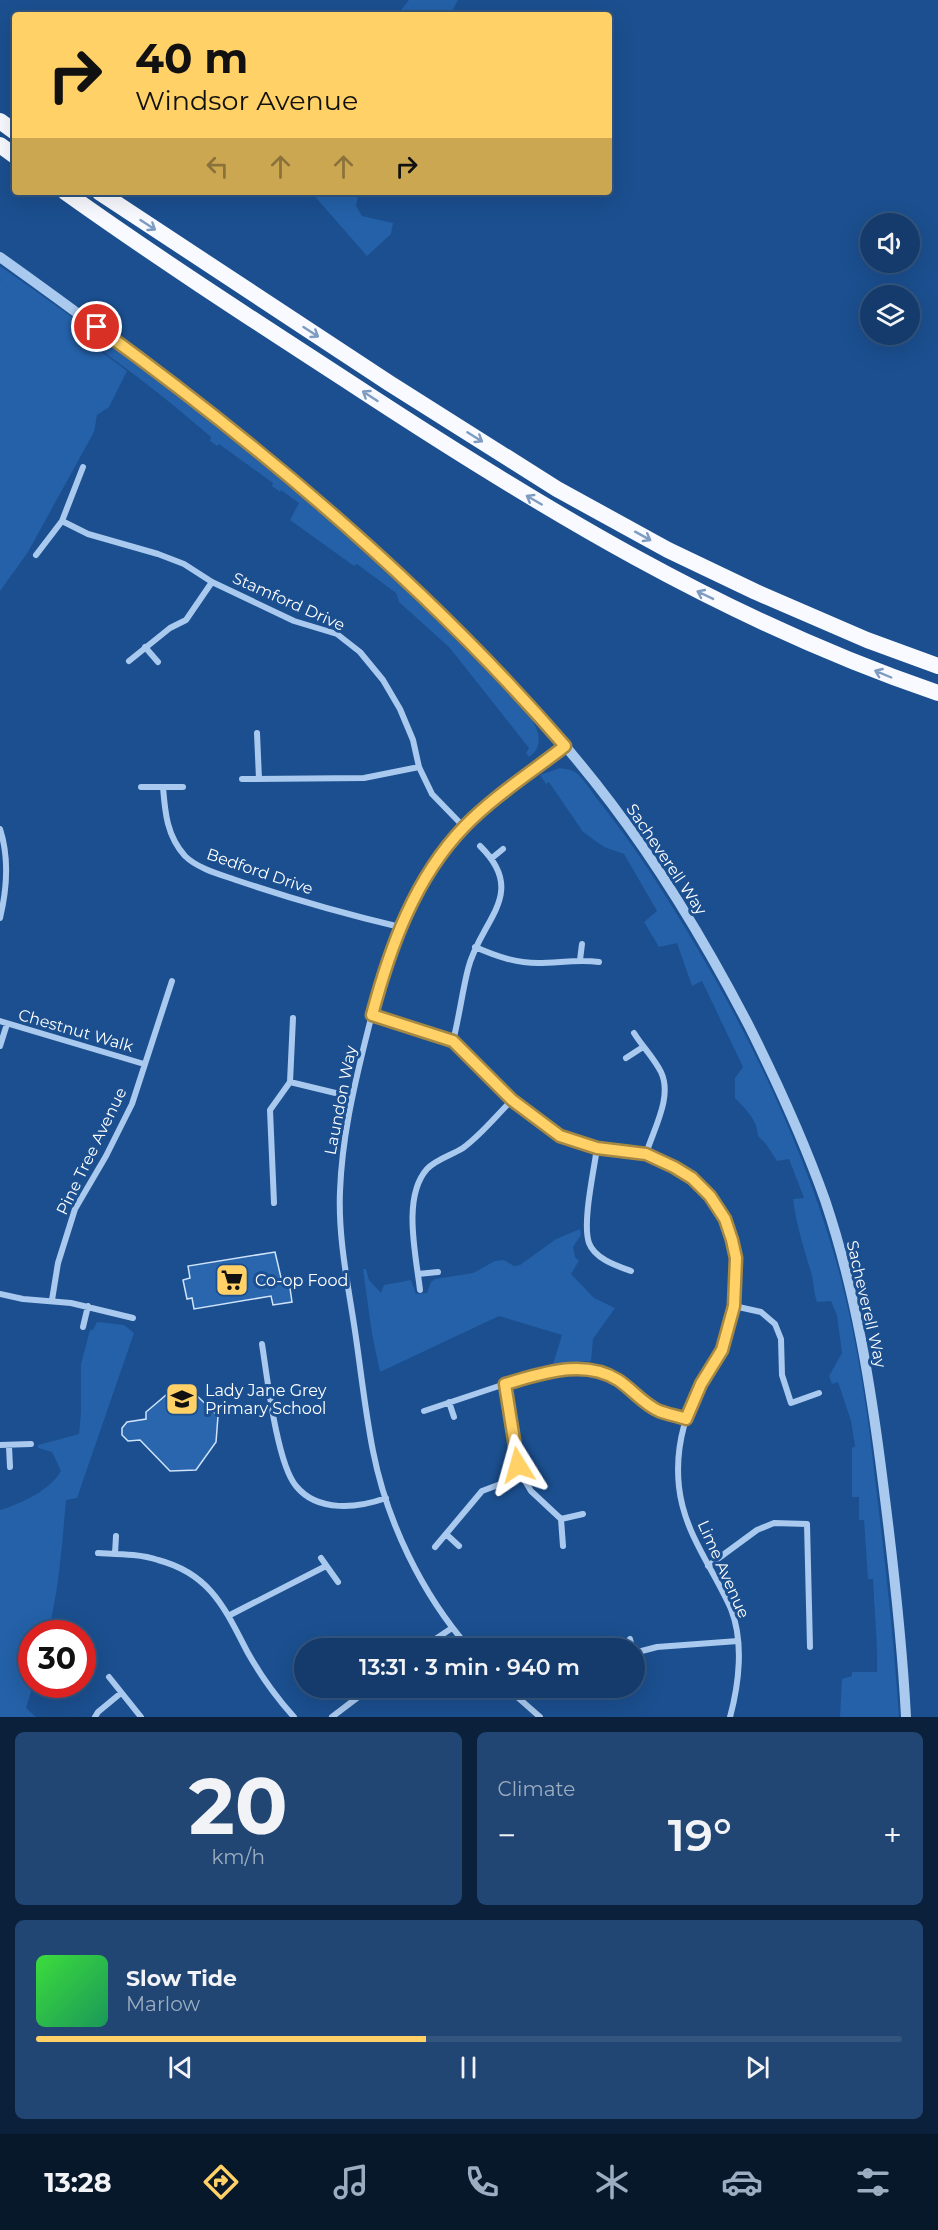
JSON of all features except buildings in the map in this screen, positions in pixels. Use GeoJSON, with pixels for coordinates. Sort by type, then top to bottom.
{"type":"FeatureCollection","features":[{"type":"Feature","properties":{"kind":"highway"},"geometry":{"type":"LineString","coordinates":[[69,195],[144,249],[499,480],[602,540],[673,580],[738,611],[892,678],[938,693]]}},
{"type":"Feature","properties":{"kind":"highway"},"geometry":{"type":"LineString","coordinates":[[104,195],[389,383],[557,489],[668,550],[756,592],[867,640],[938,666]]}},
{"type":"Feature","properties":{"kind":"street","name":"Sacheverell Way"},"geometry":{"type":"LineString","coordinates":[[0,256],[168,379],[323,507],[434,608],[494,667],[565,746],[611,803],[688,915],[765,1057],[796,1127],[825,1199],[854,1301],[872,1398],[899,1616],[906,1717]]}},
{"type":"Feature","properties":{"kind":"street"},"geometry":{"type":"LineString","coordinates":[[36,555],[62,521],[83,467]]}},
{"type":"Feature","properties":{"kind":"street","name":"Stamford Drive"},"geometry":{"type":"LineString","coordinates":[[62,521],[88,534],[167,557],[294,621],[337,634],[360,652],[383,680],[400,709],[413,740],[419,767],[432,794],[464,827]]}},
{"type":"Feature","properties":{"kind":"street","name":"Stamford Drive"},"geometry":{"type":"LineString","coordinates":[[129,661],[170,628],[186,620],[213,582]]}},
{"type":"Feature","properties":{"kind":"street"},"geometry":{"type":"LineString","coordinates":[[145,647],[158,662]]}},
{"type":"Feature","properties":{"kind":"street"},"geometry":{"type":"LineString","coordinates":[[257,733],[258,778]]}},
{"type":"Feature","properties":{"kind":"street","name":"Laundon Way"},"geometry":{"type":"LineString","coordinates":[[461,1638],[427,1592],[406,1551],[386,1498],[373,1452],[341,1242],[340,1192],[343,1138],[372,1015],[400,927],[427,874],[464,827],[565,746]]}},
{"type":"Feature","properties":{"kind":"street"},"geometry":{"type":"LineString","coordinates":[[242,779],[364,778],[419,767]]}},
{"type":"Feature","properties":{"kind":"street"},"geometry":{"type":"LineString","coordinates":[[141,787],[183,787]]}},
{"type":"Feature","properties":{"kind":"street","name":"Bedford Drive"},"geometry":{"type":"LineString","coordinates":[[164,787],[165,814],[171,837],[187,858],[211,871],[264,890],[351,916],[400,927]]}},
{"type":"Feature","properties":{"kind":"street"},"geometry":{"type":"LineString","coordinates":[[0,829],[6,868],[5,898],[0,918]]}},
{"type":"Feature","properties":{"kind":"street"},"geometry":{"type":"LineString","coordinates":[[453,1041],[467,969],[475,947],[499,908],[502,890],[500,873],[492,858],[480,846]]}},
{"type":"Feature","properties":{"kind":"street"},"geometry":{"type":"LineString","coordinates":[[492,858],[503,849]]}},
{"type":"Feature","properties":{"kind":"street"},"geometry":{"type":"LineString","coordinates":[[580,960],[582,944]]}},
{"type":"Feature","properties":{"kind":"street"},"geometry":{"type":"LineString","coordinates":[[475,947],[516,961],[599,962]]}},
{"type":"Feature","properties":{"kind":"street","name":"Pine Tree Avenue"},"geometry":{"type":"LineString","coordinates":[[52,1300],[58,1263],[75,1209],[106,1156],[132,1104],[172,981]]}},
{"type":"Feature","properties":{"kind":"street","name":"Lime Avenue"},"geometry":{"type":"LineString","coordinates":[[372,1015],[453,1041],[512,1100],[560,1136],[597,1148],[646,1154],[674,1167],[692,1178],[710,1196],[725,1219],[736,1258],[734,1306],[722,1350],[701,1384],[686,1419],[678,1453],[679,1487],[683,1510],[731,1611],[738,1641],[738,1668],[734,1701],[729,1717]]}},
{"type":"Feature","properties":{"kind":"street"},"geometry":{"type":"LineString","coordinates":[[274,1203],[270,1110],[290,1082],[293,1018]]}},
{"type":"Feature","properties":{"kind":"street"},"geometry":{"type":"LineString","coordinates":[[0,1046],[3,1023]]}},
{"type":"Feature","properties":{"kind":"street","name":"Chestnut Walk"},"geometry":{"type":"LineString","coordinates":[[3,1023],[144,1064]]}},
{"type":"Feature","properties":{"kind":"street"},"geometry":{"type":"LineString","coordinates":[[634,1033],[662,1074],[665,1092],[646,1154]]}},
{"type":"Feature","properties":{"kind":"street"},"geometry":{"type":"LineString","coordinates":[[626,1058],[643,1047]]}},
{"type":"Feature","properties":{"kind":"street"},"geometry":{"type":"LineString","coordinates":[[290,1082],[352,1097]]}},
{"type":"Feature","properties":{"kind":"street"},"geometry":{"type":"LineString","coordinates":[[420,1290],[412,1200],[418,1182],[428,1168],[475,1139],[512,1100]]}},
{"type":"Feature","properties":{"kind":"street"},"geometry":{"type":"LineString","coordinates":[[597,1148],[588,1212],[589,1242],[595,1252],[606,1260],[632,1271]]}},
{"type":"Feature","properties":{"kind":"street"},"geometry":{"type":"LineString","coordinates":[[418,1274],[438,1272]]}},
{"type":"Feature","properties":{"kind":"street"},"geometry":{"type":"LineString","coordinates":[[0,1294],[23,1299],[52,1300],[88,1306],[134,1318]]}},
{"type":"Feature","properties":{"kind":"street"},"geometry":{"type":"LineString","coordinates":[[83,1327],[88,1306]]}},
{"type":"Feature","properties":{"kind":"street"},"geometry":{"type":"LineString","coordinates":[[734,1306],[761,1311],[775,1324],[781,1339],[782,1375],[791,1403],[819,1393]]}},
{"type":"Feature","properties":{"kind":"street"},"geometry":{"type":"LineString","coordinates":[[262,1344],[276,1427],[287,1471],[296,1486],[308,1497],[332,1505],[363,1506],[386,1498]]}},
{"type":"Feature","properties":{"kind":"street"},"geometry":{"type":"LineString","coordinates":[[423,1411],[505,1384],[564,1370],[596,1370],[615,1379],[658,1411],[686,1419]]}},
{"type":"Feature","properties":{"kind":"street"},"geometry":{"type":"LineString","coordinates":[[505,1384],[522,1476],[531,1491],[561,1519],[563,1546]]}},
{"type":"Feature","properties":{"kind":"street"},"geometry":{"type":"LineString","coordinates":[[449,1402],[454,1418]]}},
{"type":"Feature","properties":{"kind":"street"},"geometry":{"type":"LineString","coordinates":[[0,1445],[31,1444]]}},
{"type":"Feature","properties":{"kind":"street"},"geometry":{"type":"LineString","coordinates":[[9,1446],[10,1467]]}},
{"type":"Feature","properties":{"kind":"street"},"geometry":{"type":"LineString","coordinates":[[435,1547],[482,1491],[522,1476]]}},
{"type":"Feature","properties":{"kind":"street"},"geometry":{"type":"LineString","coordinates":[[561,1519],[583,1514]]}},
{"type":"Feature","properties":{"kind":"street"},"geometry":{"type":"LineString","coordinates":[[708,1566],[757,1530],[774,1523],[807,1524],[810,1647]]}},
{"type":"Feature","properties":{"kind":"street"},"geometry":{"type":"LineString","coordinates":[[446,1534],[459,1546]]}},
{"type":"Feature","properties":{"kind":"street"},"geometry":{"type":"LineString","coordinates":[[115,1554],[117,1536]]}},
{"type":"Feature","properties":{"kind":"street"},"geometry":{"type":"LineString","coordinates":[[98,1553],[156,1559],[174,1565],[212,1591],[230,1615],[271,1690],[294,1717]]}},
{"type":"Feature","properties":{"kind":"street"},"geometry":{"type":"LineString","coordinates":[[321,1558],[338,1582]]}},
{"type":"Feature","properties":{"kind":"street"},"geometry":{"type":"LineString","coordinates":[[230,1615],[326,1566]]}},
{"type":"Feature","properties":{"kind":"street"},"geometry":{"type":"LineString","coordinates":[[437,1638],[452,1628]]}},
{"type":"Feature","properties":{"kind":"street"},"geometry":{"type":"LineString","coordinates":[[645,1650],[657,1647],[738,1641]]}},
{"type":"Feature","properties":{"kind":"street"},"geometry":{"type":"LineString","coordinates":[[110,1677],[141,1717]]}},
{"type":"Feature","properties":{"kind":"street"},"geometry":{"type":"LineString","coordinates":[[95,1717],[121,1693]]}},
{"type":"Feature","properties":{"kind":"street"},"geometry":{"type":"LineString","coordinates":[[332,1717],[357,1698]]}},
{"type":"Feature","properties":{"kind":"street"},"geometry":{"type":"LineString","coordinates":[[518,1698],[540,1717]]}},
{"type":"Feature","properties":{"kind":"shaded area"},"geometry":{"type":"Polygon","coordinates":[[[409,0],[458,0],[452,12],[399,12],[409,0]]]}},
{"type":"Feature","properties":{"kind":"shaded area"},"geometry":{"type":"Polygon","coordinates":[[[314,195],[358,195],[356,206],[362,216],[393,223],[391,234],[367,256],[314,195]]]}},
{"type":"Feature","properties":{"kind":"shaded area"},"geometry":{"type":"Polygon","coordinates":[[[0,266],[211,422],[345,535],[472,656],[532,720],[539,740],[533,753],[529,757],[526,753],[529,748],[449,647],[399,602],[396,593],[290,520],[299,503],[281,490],[280,492],[272,486],[273,483],[219,444],[217,446],[210,441],[211,437],[159,394],[68,327],[127,371],[109,407],[97,415],[94,432],[28,552],[0,591],[0,280],[2,281],[0,266]]]}},
{"type":"Feature","properties":{"kind":"shaded area"},"geometry":{"type":"Polygon","coordinates":[[[560,768],[571,770],[578,775],[618,826],[638,853],[706,962],[779,1104],[818,1203],[842,1284],[861,1374],[884,1550],[899,1717],[840,1717],[842,1679],[852,1676],[852,1672],[877,1672],[873,1579],[868,1579],[864,1520],[859,1520],[859,1497],[852,1497],[852,1448],[855,1446],[851,1421],[838,1382],[832,1384],[829,1376],[842,1353],[837,1316],[831,1301],[817,1302],[793,1199],[804,1198],[789,1159],[777,1161],[758,1136],[756,1125],[750,1115],[735,1098],[735,1078],[743,1067],[702,981],[692,986],[677,943],[659,947],[644,922],[657,911],[624,854],[604,847],[583,832],[549,782],[546,784],[540,775],[560,768]]]}},
{"type":"Feature","properties":{"kind":"shaded area"},"geometry":{"type":"Polygon","coordinates":[[[580,1229],[581,1235],[573,1247],[575,1257],[579,1261],[571,1274],[594,1298],[615,1308],[593,1339],[591,1361],[553,1364],[562,1335],[499,1316],[380,1372],[363,1269],[366,1269],[369,1280],[381,1293],[384,1285],[411,1280],[416,1294],[427,1293],[431,1282],[435,1279],[473,1273],[495,1261],[504,1260],[514,1266],[520,1265],[556,1239],[580,1229]]]}},
{"type":"Feature","properties":{"kind":"shaded area"},"geometry":{"type":"Polygon","coordinates":[[[97,1322],[124,1325],[134,1333],[77,1498],[66,1500],[51,1620],[18,1620],[18,1698],[29,1698],[26,1708],[36,1717],[0,1717],[0,1510],[26,1500],[50,1485],[61,1471],[52,1452],[38,1448],[38,1445],[79,1434],[81,1364],[90,1330],[93,1330],[97,1322]]]}},
{"type":"Feature","properties":{"kind":"place","name":"Co-op Food"},"geometry":{"type":"Point","coordinates":[232,1280]}},
{"type":"Feature","properties":{"kind":"place","name":"Lady Jane Grey Primary School"},"geometry":{"type":"Point","coordinates":[182,1399]}},
{"type":"Feature","properties":{"kind":"route"},"geometry":{"type":"LineString","coordinates":[[97,327],[221,421],[374,552],[494,667],[565,746],[464,827],[427,874],[400,927],[372,1015],[453,1041],[512,1100],[534,1119],[560,1136],[597,1148],[646,1154],[692,1178],[710,1196],[725,1219],[736,1258],[736,1281],[734,1306],[722,1350],[701,1384],[686,1419],[658,1411],[615,1379],[596,1370],[574,1368],[524,1378],[505,1384],[510,1401],[518,1465]]}}]}
